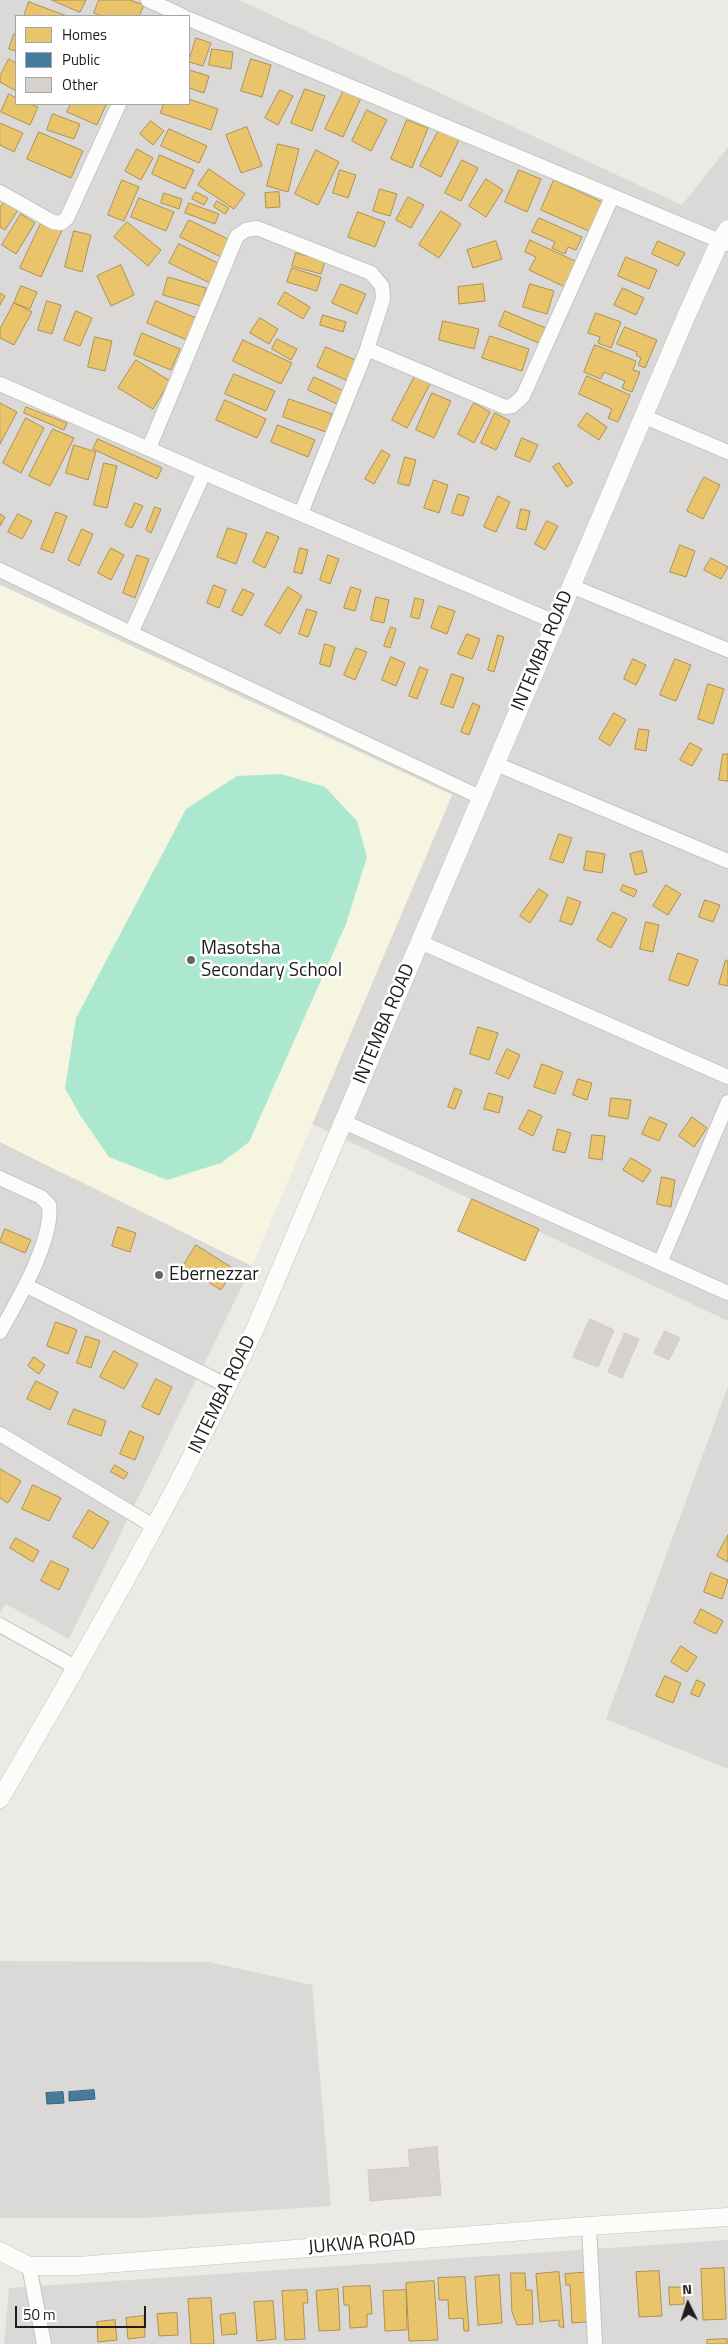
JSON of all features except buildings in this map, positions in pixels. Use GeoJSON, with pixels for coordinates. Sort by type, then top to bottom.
{"type":"FeatureCollection","features":[{"type":"Feature","properties":{"kind":"street"},"geometry":{"type":"LineString","coordinates":[[148,0],[160,12],[177,15]]}},
{"type":"Feature","properties":{"kind":"street"},"geometry":{"type":"LineString","coordinates":[[190,19],[612,197],[725,238]]}},
{"type":"Feature","properties":{"kind":"street"},"geometry":{"type":"LineString","coordinates":[[0,192],[53,222],[60,223],[67,218],[119,105]]}},
{"type":"Feature","properties":{"kind":"street"},"geometry":{"type":"LineString","coordinates":[[367,349],[505,407],[520,401],[612,197]]}},
{"type":"Feature","properties":{"kind":"street"},"geometry":{"type":"LineString","coordinates":[[149,448],[237,236],[246,230],[257,228],[371,273],[382,286],[383,299],[367,349],[301,513]]}},
{"type":"Feature","properties":{"kind":"street","name":"INTEMBA ROAD"},"geometry":{"type":"LineString","coordinates":[[0,1799],[77,1668],[155,1527],[256,1329],[555,622],[725,238]]}},
{"type":"Feature","properties":{"kind":"street"},"geometry":{"type":"LineString","coordinates":[[0,384],[555,622]]}},
{"type":"Feature","properties":{"kind":"street"},"geometry":{"type":"LineString","coordinates":[[645,417],[728,452]]}},
{"type":"Feature","properties":{"kind":"street"},"geometry":{"type":"LineString","coordinates":[[132,634],[204,473]]}},
{"type":"Feature","properties":{"kind":"street"},"geometry":{"type":"LineString","coordinates":[[0,570],[482,798]]}},
{"type":"Feature","properties":{"kind":"street"},"geometry":{"type":"LineString","coordinates":[[571,586],[728,650]]}},
{"type":"Feature","properties":{"kind":"street"},"geometry":{"type":"LineString","coordinates":[[496,764],[728,861]]}},
{"type":"Feature","properties":{"kind":"street"},"geometry":{"type":"LineString","coordinates":[[420,942],[728,1077]]}},
{"type":"Feature","properties":{"kind":"street"},"geometry":{"type":"LineString","coordinates":[[660,1263],[728,1102]]}},
{"type":"Feature","properties":{"kind":"street"},"geometry":{"type":"LineString","coordinates":[[344,1122],[728,1293]]}},
{"type":"Feature","properties":{"kind":"street"},"geometry":{"type":"LineString","coordinates":[[0,1178],[41,1197],[49,1205],[51,1218],[27,1286],[0,1332]]}},
{"type":"Feature","properties":{"kind":"street"},"geometry":{"type":"LineString","coordinates":[[27,1286],[228,1386]]}},
{"type":"Feature","properties":{"kind":"street"},"geometry":{"type":"LineString","coordinates":[[0,1434],[155,1527]]}},
{"type":"Feature","properties":{"kind":"street"},"geometry":{"type":"LineString","coordinates":[[0,1625],[77,1668]]}},
{"type":"Feature","properties":{"kind":"street","name":"JUKWA ROAD"},"geometry":{"type":"LineString","coordinates":[[0,2251],[30,2266],[78,2266],[589,2226],[728,2218]]}},
{"type":"Feature","properties":{"kind":"street"},"geometry":{"type":"LineString","coordinates":[[589,2226],[596,2344]]}},
{"type":"Feature","properties":{"kind":"street"},"geometry":{"type":"LineString","coordinates":[[30,2266],[44,2344]]}},
{"type":"Feature","properties":{"kind":"shaded area"},"geometry":{"type":"Polygon","coordinates":[[[0,0],[239,0],[682,205],[728,147],[728,1321],[312,1124],[452,795],[0,585],[0,0]]]}},
{"type":"Feature","properties":{"kind":"shaded area","name":"Masotsha Secondary School"},"geometry":{"type":"Polygon","coordinates":[[[0,585],[452,795],[252,1266],[0,1142],[0,585]]]}},
{"type":"Feature","properties":{"kind":"shaded area"},"geometry":{"type":"Polygon","coordinates":[[[0,1142],[252,1266],[69,1639],[6,1604],[0,1613],[0,1142]]]}},
{"type":"Feature","properties":{"kind":"shaded area"},"geometry":{"type":"Polygon","coordinates":[[[728,1386],[728,1769],[606,1719],[728,1386]]]}},
{"type":"Feature","properties":{"kind":"shaded area"},"geometry":{"type":"Polygon","coordinates":[[[0,1961],[209,1962],[312,1985],[331,2206],[143,2218],[0,2218],[0,1961]]]}},
{"type":"Feature","properties":{"kind":"shaded area"},"geometry":{"type":"Polygon","coordinates":[[[728,2240],[728,2344],[4,2344],[9,2288],[728,2240]]]}},
{"type":"Feature","properties":{"kind":"green space"},"geometry":{"type":"Polygon","coordinates":[[[281,774],[325,787],[357,821],[367,857],[346,924],[249,1142],[221,1163],[167,1180],[109,1157],[80,1115],[65,1088],[76,1018],[186,809],[237,776],[281,774]]]}},
{"type":"Feature","properties":{"kind":"place","name":"Masotsha Secondary School"},"geometry":{"type":"Point","coordinates":[191,960]}},
{"type":"Feature","properties":{"kind":"place","name":"Ebernezzar"},"geometry":{"type":"Point","coordinates":[159,1275]}}]}
